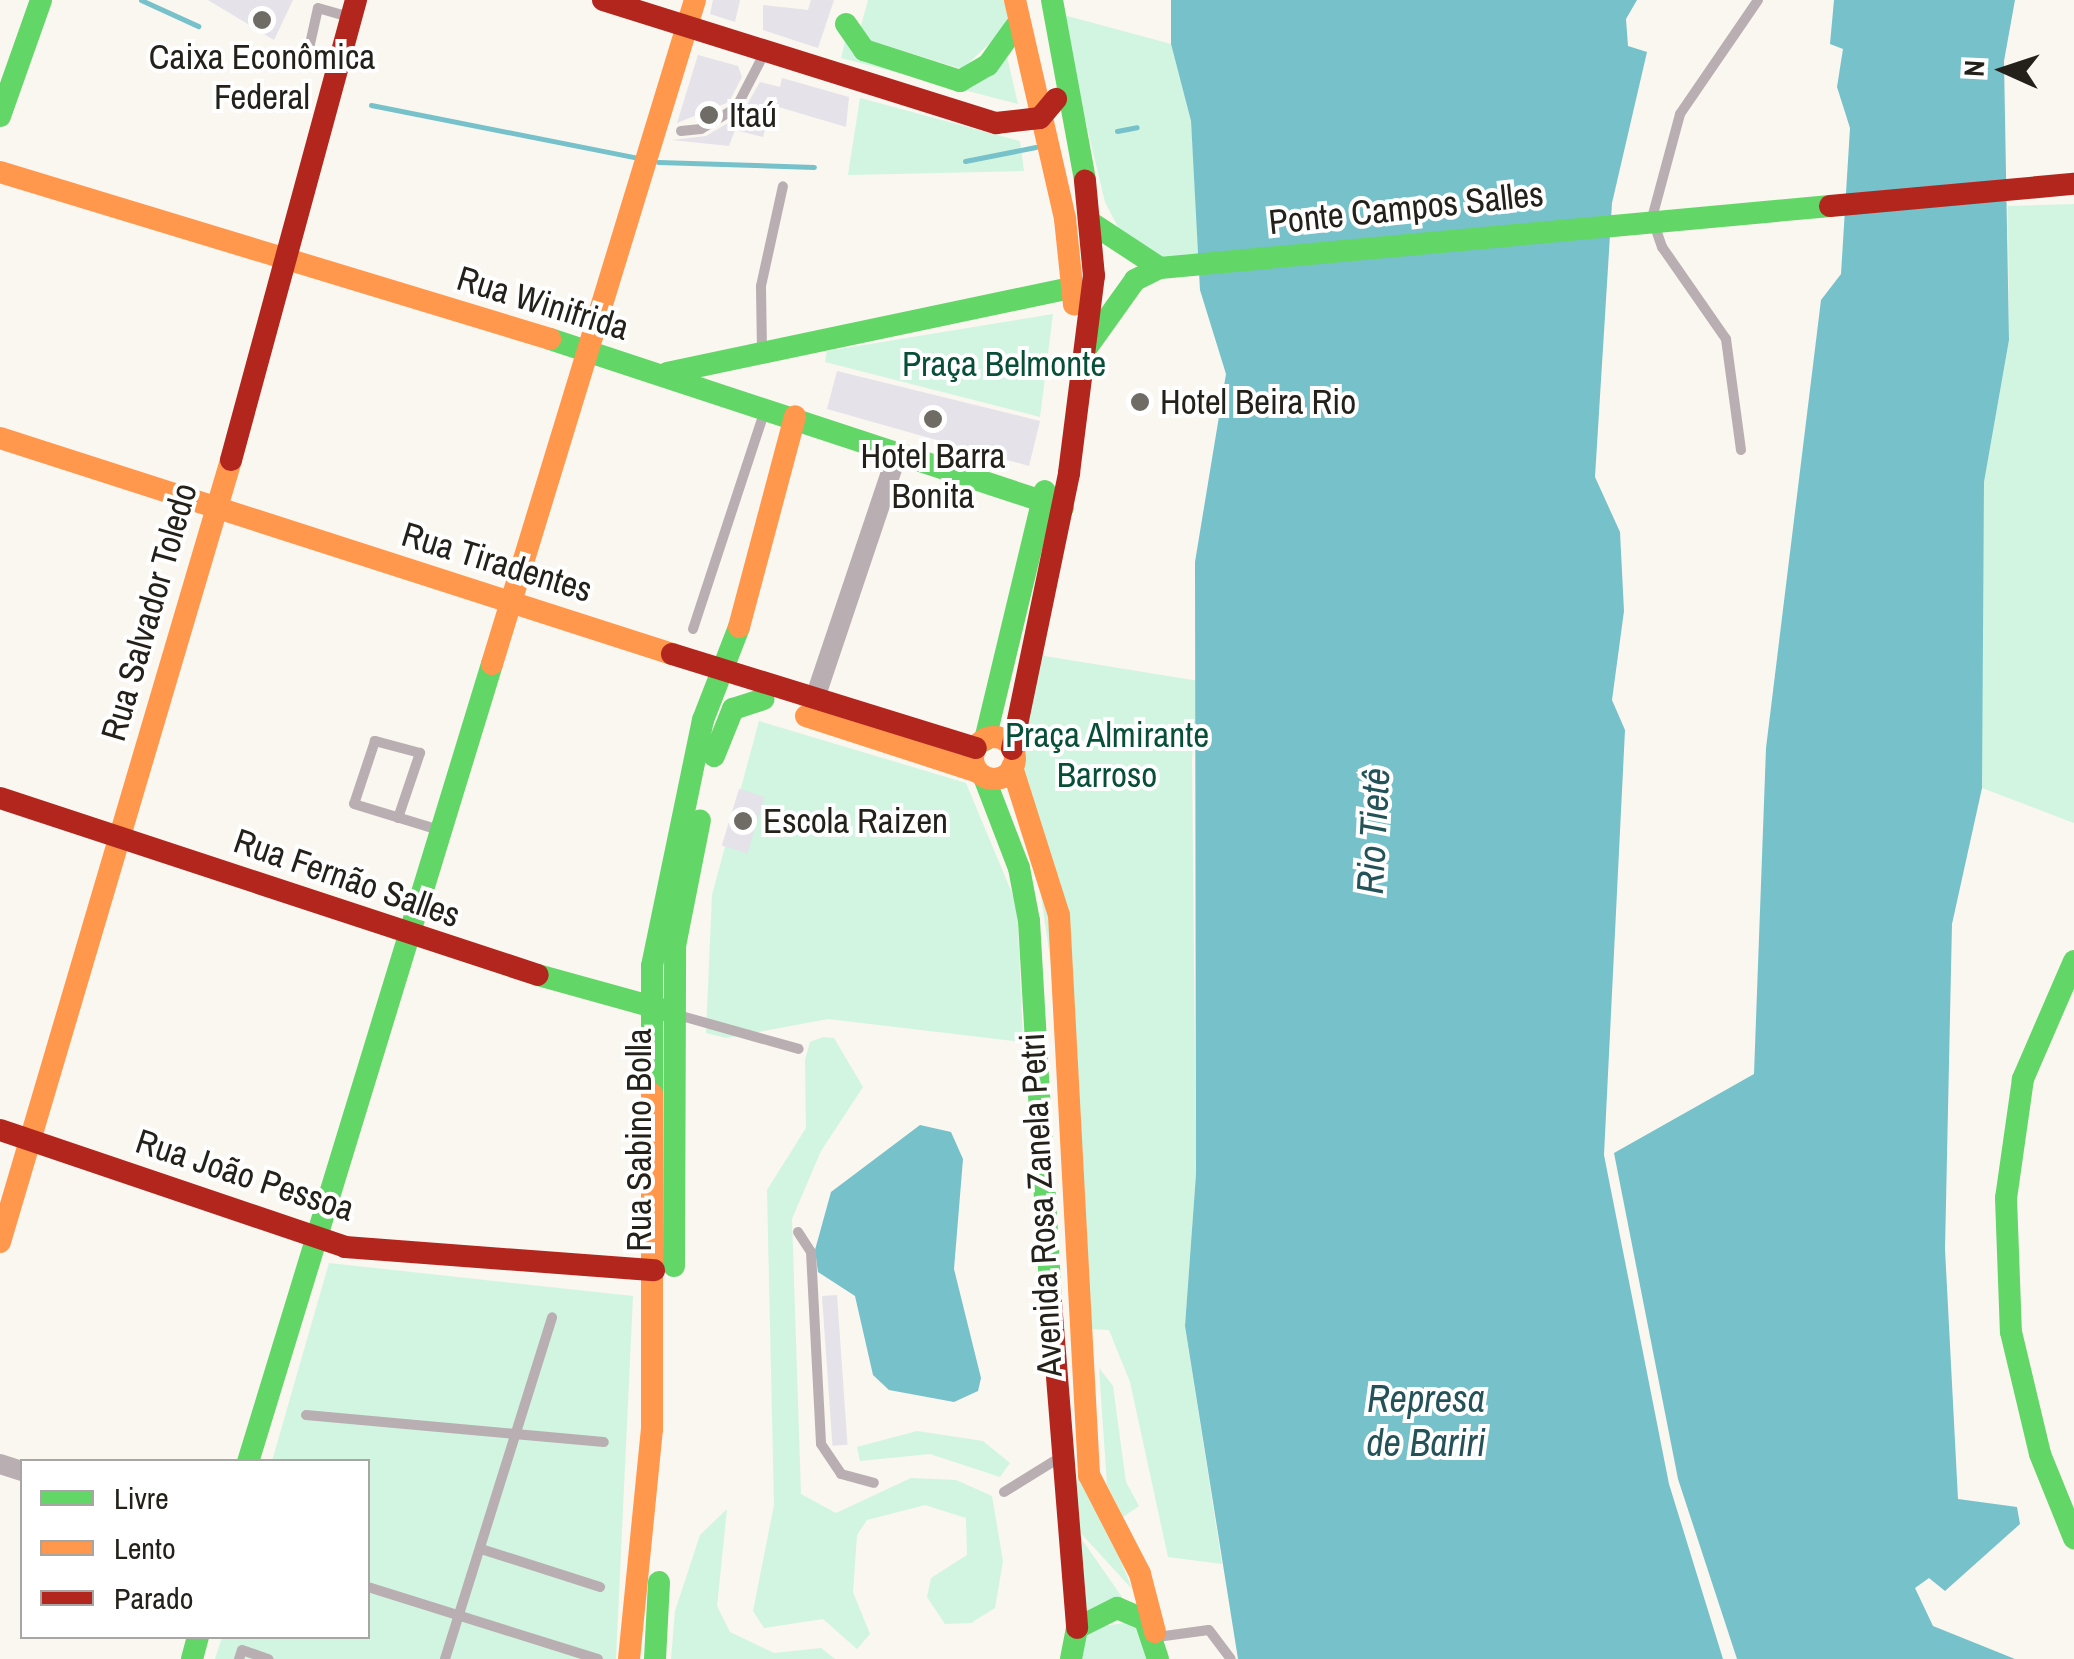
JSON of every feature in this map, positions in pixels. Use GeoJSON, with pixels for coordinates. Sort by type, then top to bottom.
{"type":"FeatureCollection","features":[{"type":"Feature","properties":{"kind":"main road"},"geometry":{"type":"LineString","coordinates":[[0,116],[41,0]]}},
{"type":"Feature","properties":{"kind":"main road"},"geometry":{"type":"LineString","coordinates":[[603,0],[1045,138],[1066,84]]}},
{"type":"Feature","properties":{"kind":"main road"},"geometry":{"type":"LineString","coordinates":[[249,1459],[414,940],[695,0]]}},
{"type":"Feature","properties":{"kind":"main road"},"geometry":{"type":"LineString","coordinates":[[832,71],[850,0]]}},
{"type":"Feature","properties":{"kind":"main road"},"geometry":{"type":"LineString","coordinates":[[846,24],[864,50],[960,81],[988,65],[1015,10],[1052,8]]}},
{"type":"Feature","properties":{"kind":"main road","name":"Avenida Rosa Zanela Petri"},"geometry":{"type":"LineString","coordinates":[[1052,8],[1093,224],[1088,346],[1053,505],[1012,758],[1059,915],[1090,1483],[1140,1574],[1157,1649]]}},
{"type":"Feature","properties":{"kind":"main road","name":"Avenida Rosa Zanela Petri"},"geometry":{"type":"LineString","coordinates":[[1015,10],[1074,286],[1053,505],[980,744],[981,774],[1026,892],[1060,1458],[1077,1628],[1071,1659]]}},
{"type":"Feature","properties":{"kind":"main road","name":"Rua Salvador Toledo"},"geometry":{"type":"LineString","coordinates":[[0,1242],[290,260],[352,16]]}},
{"type":"Feature","properties":{"kind":"main road","name":"Rua Winifrida"},"geometry":{"type":"LineString","coordinates":[[0,172],[588,356],[662,374],[795,416],[1053,505]]}},
{"type":"Feature","properties":{"kind":"main road","name":"Ponte Campos Salles"},"geometry":{"type":"LineString","coordinates":[[1160,268],[1643,219],[2074,184]]}},
{"type":"Feature","properties":{"kind":"main road"},"geometry":{"type":"LineString","coordinates":[[1088,346],[1126,290],[1160,268],[1093,224]]}},
{"type":"Feature","properties":{"kind":"main road"},"geometry":{"type":"LineString","coordinates":[[662,374],[1074,286]]}},
{"type":"Feature","properties":{"kind":"main road"},"geometry":{"type":"LineString","coordinates":[[755,404],[758,354]]}},
{"type":"Feature","properties":{"kind":"main road","name":"Rua Sabino Bolla"},"geometry":{"type":"LineString","coordinates":[[656,1659],[676,1214],[671,1013],[663,889],[704,720],[728,669],[795,416]]}},
{"type":"Feature","properties":{"kind":"main road","name":"Rua Tiradentes"},"geometry":{"type":"LineString","coordinates":[[0,438],[214,513],[816,698],[980,744],[1012,758]]}},
{"type":"Feature","properties":{"kind":"main road"},"geometry":{"type":"LineString","coordinates":[[728,669],[763,699],[981,774],[997,779],[1012,758]]}},
{"type":"Feature","properties":{"kind":"main road","name":"Rua Sabino Bolla"},"geometry":{"type":"LineString","coordinates":[[631,1657],[652,1428],[654,1270],[674,946],[718,732],[732,709],[763,699]]}},
{"type":"Feature","properties":{"kind":"main road","name":"Rua Fernão Salles"},"geometry":{"type":"LineString","coordinates":[[0,798],[414,940],[671,1013]]}},
{"type":"Feature","properties":{"kind":"main road"},"geometry":{"type":"LineString","coordinates":[[2074,961],[2023,1080],[2006,1198],[2011,1332],[2065,1496],[2074,1538]]}},
{"type":"Feature","properties":{"kind":"main road","name":"Rua João Pessoa"},"geometry":{"type":"LineString","coordinates":[[0,1130],[316,1240],[654,1270]]}},
{"type":"Feature","properties":{"kind":"main road"},"geometry":{"type":"LineString","coordinates":[[1055,1340],[1083,1338]]}},
{"type":"Feature","properties":{"kind":"main road"},"geometry":{"type":"LineString","coordinates":[[1077,1628],[1117,1608],[1157,1649]]}},
{"type":"Feature","properties":{"kind":"street"},"geometry":{"type":"LineString","coordinates":[[816,698],[897,454]]}},
{"type":"Feature","properties":{"kind":"lane"},"geometry":{"type":"LineString","coordinates":[[1741,450],[1726,340],[1643,219],[1692,89],[1758,0]]}},
{"type":"Feature","properties":{"kind":"lane"},"geometry":{"type":"LineString","coordinates":[[306,62],[316,20],[352,16]]}},
{"type":"Feature","properties":{"kind":"lane"},"geometry":{"type":"LineString","coordinates":[[681,131],[724,120],[765,51]]}},
{"type":"Feature","properties":{"kind":"lane"},"geometry":{"type":"LineString","coordinates":[[758,354],[762,286],[784,186]]}},
{"type":"Feature","properties":{"kind":"lane"},"geometry":{"type":"LineString","coordinates":[[693,629],[755,404]]}},
{"type":"Feature","properties":{"kind":"lane"},"geometry":{"type":"LineString","coordinates":[[398,818],[420,753],[375,742],[354,804],[398,818],[446,833]]}},
{"type":"Feature","properties":{"kind":"lane"},"geometry":{"type":"LineString","coordinates":[[671,1013],[799,1049]]}},
{"type":"Feature","properties":{"kind":"lane"},"geometry":{"type":"LineString","coordinates":[[798,1232],[810,1252],[821,1444],[842,1474],[874,1483]]}},
{"type":"Feature","properties":{"kind":"lane"},"geometry":{"type":"LineString","coordinates":[[446,1659],[552,1317]]}},
{"type":"Feature","properties":{"kind":"lane"},"geometry":{"type":"LineString","coordinates":[[306,1415],[515,1437],[604,1442]]}},
{"type":"Feature","properties":{"kind":"lane"},"geometry":{"type":"LineString","coordinates":[[1004,1492],[1060,1458]]}},
{"type":"Feature","properties":{"kind":"lane"},"geometry":{"type":"LineString","coordinates":[[481,1550],[600,1587]]}},
{"type":"Feature","properties":{"kind":"lane"},"geometry":{"type":"LineString","coordinates":[[370,1588],[598,1659]]}},
{"type":"Feature","properties":{"kind":"lane"},"geometry":{"type":"LineString","coordinates":[[1157,1649],[1209,1630],[1231,1659]]}},
{"type":"Feature","properties":{"kind":"lane"},"geometry":{"type":"LineString","coordinates":[[239,1659],[242,1650],[268,1659]]}},
{"type":"Feature","properties":{"kind":"green space"},"geometry":{"type":"Polygon","coordinates":[[[868,0],[1015,0],[1003,31],[962,69],[858,37],[868,0]]]}},
{"type":"Feature","properties":{"kind":"green space"},"geometry":{"type":"Polygon","coordinates":[[[1060,14],[1171,44],[1191,121],[1199,259],[1169,262],[1124,239],[1105,202],[1060,14]]]}},
{"type":"Feature","properties":{"kind":"green space"},"geometry":{"type":"Polygon","coordinates":[[[846,38],[955,84],[1005,48],[1018,104],[841,58],[846,38]]]}},
{"type":"Feature","properties":{"kind":"green space"},"geometry":{"type":"Polygon","coordinates":[[[860,98],[1020,141],[1024,171],[848,175],[860,98]]]}},
{"type":"Feature","properties":{"kind":"green space"},"geometry":{"type":"Polygon","coordinates":[[[2074,204],[2074,823],[1982,788],[1982,633],[1984,482],[2009,340],[2008,206],[2074,204]]]}},
{"type":"Feature","properties":{"kind":"green space","name":"Praça Belmonte"},"geometry":{"type":"Polygon","coordinates":[[[1053,314],[1040,417],[825,362],[827,351],[1053,314]]]}},
{"type":"Feature","properties":{"kind":"green space","name":"Praça Almirante Barroso"},"geometry":{"type":"Polygon","coordinates":[[[1032,654],[1199,681],[1192,758],[1196,1174],[1185,1326],[1222,1564],[1168,1557],[1130,1382],[1109,1330],[1087,1329],[1074,1119],[1017,734],[1032,654]]]}},
{"type":"Feature","properties":{"kind":"green space"},"geometry":{"type":"Polygon","coordinates":[[[759,721],[966,783],[1017,905],[1023,1042],[828,1019],[726,1038],[706,1033],[712,895],[759,721]]]}},
{"type":"Feature","properties":{"kind":"green space"},"geometry":{"type":"Polygon","coordinates":[[[834,1038],[863,1087],[821,1151],[792,1219],[801,1494],[836,1513],[911,1478],[956,1480],[992,1496],[1003,1561],[995,1608],[971,1623],[945,1624],[927,1597],[931,1578],[967,1555],[966,1518],[925,1505],[867,1520],[857,1535],[853,1592],[870,1634],[857,1649],[823,1619],[764,1628],[753,1611],[774,1505],[767,1190],[806,1128],[805,1060],[810,1042],[834,1038]]]}},
{"type":"Feature","properties":{"kind":"green space"},"geometry":{"type":"Polygon","coordinates":[[[329,1263],[633,1296],[616,1659],[215,1659],[221,1639],[370,1639],[370,1459],[273,1459],[329,1263]]]}},
{"type":"Feature","properties":{"kind":"green space"},"geometry":{"type":"Polygon","coordinates":[[[1099,1368],[1113,1386],[1126,1482],[1139,1506],[1123,1517],[1107,1485],[1099,1368]]]}},
{"type":"Feature","properties":{"kind":"green space"},"geometry":{"type":"Polygon","coordinates":[[[917,1431],[983,1441],[1010,1463],[1000,1477],[930,1454],[860,1461],[857,1447],[917,1431]]]}},
{"type":"Feature","properties":{"kind":"green space"},"geometry":{"type":"Polygon","coordinates":[[[1083,1465],[1132,1589],[1077,1529],[1068,1502],[1083,1465]]]}},
{"type":"Feature","properties":{"kind":"green space"},"geometry":{"type":"Polygon","coordinates":[[[727,1509],[717,1606],[730,1632],[774,1653],[821,1648],[835,1659],[671,1659],[675,1611],[700,1535],[727,1509]]]}},
{"type":"Feature","properties":{"kind":"green space"},"geometry":{"type":"Polygon","coordinates":[[[1076,1531],[1122,1597],[1080,1616],[1076,1531]]]}},
{"type":"Feature","properties":{"kind":"green space"},"geometry":{"type":"Polygon","coordinates":[[[1138,1621],[1154,1659],[1076,1659],[1083,1629],[1138,1621]]]}},
{"type":"Feature","properties":{"kind":"water","name":"Represa de Bariri"},"geometry":{"type":"Polygon","coordinates":[[[1171,0],[1637,0],[1626,19],[1628,46],[1647,52],[1612,203],[1595,477],[1620,532],[1624,611],[1612,700],[1625,730],[1604,1155],[1669,1484],[1723,1659],[1238,1659],[1185,1326],[1196,1174],[1195,562],[1226,374],[1200,290],[1191,121],[1171,44],[1171,0]]]}},
{"type":"Feature","properties":{"kind":"water"},"geometry":{"type":"Polygon","coordinates":[[[1834,0],[2015,0],[2004,61],[2009,340],[1984,482],[1982,788],[1952,924],[1945,1249],[1958,1499],[2017,1507],[2020,1524],[1945,1591],[1929,1578],[1915,1588],[1933,1626],[2015,1659],[1737,1659],[1678,1479],[1614,1153],[1754,1074],[1766,748],[1821,300],[1841,274],[1850,128],[1837,87],[1843,49],[1830,44],[1834,0]]]}},
{"type":"Feature","properties":{"kind":"water"},"geometry":{"type":"Polygon","coordinates":[[[920,1125],[951,1132],[963,1159],[954,1269],[981,1378],[978,1391],[954,1402],[889,1390],[873,1375],[855,1296],[818,1272],[815,1250],[831,1192],[920,1125]]]}},
{"type":"Feature","properties":{"kind":"building","name":"Caixa Econômica Federal"},"geometry":{"type":"Polygon","coordinates":[[[208,0],[293,0],[274,40],[208,0]]]}},
{"type":"Feature","properties":{"kind":"building"},"geometry":{"type":"Polygon","coordinates":[[[713,0],[740,0],[735,22],[710,14],[713,0]]]}},
{"type":"Feature","properties":{"kind":"building"},"geometry":{"type":"Polygon","coordinates":[[[811,0],[834,0],[818,48],[763,30],[763,5],[808,10],[811,0]]]}},
{"type":"Feature","properties":{"kind":"building"},"geometry":{"type":"Polygon","coordinates":[[[698,55],[738,66],[742,77],[729,102],[677,123],[698,55]]]}},
{"type":"Feature","properties":{"kind":"building"},"geometry":{"type":"Polygon","coordinates":[[[782,78],[849,97],[846,127],[772,105],[763,137],[735,130],[729,146],[672,140],[706,136],[741,115],[760,82],[780,87],[782,78]]]}},
{"type":"Feature","properties":{"kind":"building","name":"Hotel Barra Bonita"},"geometry":{"type":"Polygon","coordinates":[[[837,371],[1040,421],[1029,466],[827,409],[837,371]]]}},
{"type":"Feature","properties":{"kind":"building","name":"Escola Raizen"},"geometry":{"type":"Polygon","coordinates":[[[739,789],[765,797],[748,853],[722,845],[739,789]]]}},
{"type":"Feature","properties":{"kind":"building"},"geometry":{"type":"Polygon","coordinates":[[[837,1295],[847,1445],[833,1446],[822,1296],[837,1295]]]}},
{"type":"Feature","properties":{"kind":"waterway"},"geometry":{"type":"LineString","coordinates":[[141,0],[198,26]]}},
{"type":"Feature","properties":{"kind":"waterway"},"geometry":{"type":"LineString","coordinates":[[371,105],[638,158]]}},
{"type":"Feature","properties":{"kind":"waterway"},"geometry":{"type":"LineString","coordinates":[[1117,131],[1137,127]]}},
{"type":"Feature","properties":{"kind":"waterway"},"geometry":{"type":"LineString","coordinates":[[965,161],[1036,147]]}},
{"type":"Feature","properties":{"kind":"waterway"},"geometry":{"type":"LineString","coordinates":[[658,162],[814,167]]}},
{"type":"Feature","properties":{"kind":"traffic: fast"},"geometry":{"type":"LineString","coordinates":[[0,116],[41,0]]}},
{"type":"Feature","properties":{"kind":"traffic: fast"},"geometry":{"type":"LineString","coordinates":[[1052,0],[1085,180]]}},
{"type":"Feature","properties":{"kind":"traffic: fast"},"geometry":{"type":"LineString","coordinates":[[846,24],[864,50],[960,81],[988,65],[1016,26]]}},
{"type":"Feature","properties":{"kind":"traffic: fast"},"geometry":{"type":"LineString","coordinates":[[1088,346],[1135,280],[1160,268],[1830,206]]}},
{"type":"Feature","properties":{"kind":"traffic: fast"},"geometry":{"type":"LineString","coordinates":[[1093,224],[1160,268]]}},
{"type":"Feature","properties":{"kind":"traffic: fast"},"geometry":{"type":"LineString","coordinates":[[667,373],[1074,287]]}},
{"type":"Feature","properties":{"kind":"traffic: fast"},"geometry":{"type":"LineString","coordinates":[[550,339],[1063,508]]}},
{"type":"Feature","properties":{"kind":"traffic: fast"},"geometry":{"type":"LineString","coordinates":[[985,740],[1045,491]]}},
{"type":"Feature","properties":{"kind":"traffic: fast"},"geometry":{"type":"LineString","coordinates":[[652,1094],[652,966],[703,720],[739,627]]}},
{"type":"Feature","properties":{"kind":"traffic: fast"},"geometry":{"type":"LineString","coordinates":[[249,1459],[492,664]]}},
{"type":"Feature","properties":{"kind":"traffic: fast"},"geometry":{"type":"LineString","coordinates":[[714,756],[733,709],[763,699]]}},
{"type":"Feature","properties":{"kind":"traffic: fast"},"geometry":{"type":"LineString","coordinates":[[984,777],[1019,868],[1029,921],[1050,1290]]}},
{"type":"Feature","properties":{"kind":"traffic: fast"},"geometry":{"type":"LineString","coordinates":[[674,1266],[675,946],[700,820]]}},
{"type":"Feature","properties":{"kind":"traffic: fast"},"geometry":{"type":"LineString","coordinates":[[2074,961],[2023,1079],[2006,1198],[2011,1332],[2040,1454],[2074,1538]]}},
{"type":"Feature","properties":{"kind":"traffic: fast"},"geometry":{"type":"LineString","coordinates":[[538,975],[671,1012]]}},
{"type":"Feature","properties":{"kind":"traffic: fast"},"geometry":{"type":"LineString","coordinates":[[655,1659],[659,1582]]}},
{"type":"Feature","properties":{"kind":"traffic: fast"},"geometry":{"type":"LineString","coordinates":[[1071,1659],[1077,1628],[1117,1608],[1145,1620],[1158,1659]]}},
{"type":"Feature","properties":{"kind":"traffic: fast"},"geometry":{"type":"LineString","coordinates":[[192,1659],[197,1639]]}},
{"type":"Feature","properties":{"kind":"traffic: slow"},"geometry":{"type":"LineString","coordinates":[[492,664],[695,0]]}},
{"type":"Feature","properties":{"kind":"traffic: slow"},"geometry":{"type":"LineString","coordinates":[[1015,0],[1065,219],[1074,305]]}},
{"type":"Feature","properties":{"kind":"traffic: slow"},"geometry":{"type":"LineString","coordinates":[[0,172],[550,339]]}},
{"type":"Feature","properties":{"kind":"traffic: slow"},"geometry":{"type":"LineString","coordinates":[[739,627],[795,416]]}},
{"type":"Feature","properties":{"kind":"traffic: slow"},"geometry":{"type":"LineString","coordinates":[[0,438],[672,654]]}},
{"type":"Feature","properties":{"kind":"traffic: slow"},"geometry":{"type":"LineString","coordinates":[[0,1242],[231,460]]}},
{"type":"Feature","properties":{"kind":"traffic: slow"},"geometry":{"type":"LineString","coordinates":[[806,716],[978,772]]}},
{"type":"Feature","properties":{"kind":"traffic: slow"},"geometry":{"type":"LineString","coordinates":[[994,737],[1009,743],[1015,758],[1009,773],[994,779],[979,773],[973,758],[979,743],[994,737]]}},
{"type":"Feature","properties":{"kind":"traffic: slow"},"geometry":{"type":"LineString","coordinates":[[1012,767],[1059,915],[1089,1475],[1140,1574],[1155,1632]]}},
{"type":"Feature","properties":{"kind":"traffic: slow"},"geometry":{"type":"LineString","coordinates":[[629,1659],[652,1429],[652,1094]]}},
{"type":"Feature","properties":{"kind":"traffic: jam"},"geometry":{"type":"LineString","coordinates":[[231,460],[356,0]]}},
{"type":"Feature","properties":{"kind":"traffic: jam"},"geometry":{"type":"LineString","coordinates":[[603,0],[996,123],[1040,118],[1056,99]]}},
{"type":"Feature","properties":{"kind":"traffic: jam"},"geometry":{"type":"LineString","coordinates":[[1012,749],[1069,473],[1094,276],[1085,180]]}},
{"type":"Feature","properties":{"kind":"traffic: jam"},"geometry":{"type":"LineString","coordinates":[[1830,206],[2074,184]]}},
{"type":"Feature","properties":{"kind":"traffic: jam"},"geometry":{"type":"LineString","coordinates":[[672,654],[976,748]]}},
{"type":"Feature","properties":{"kind":"traffic: jam"},"geometry":{"type":"LineString","coordinates":[[0,798],[538,975]]}},
{"type":"Feature","properties":{"kind":"traffic: jam"},"geometry":{"type":"LineString","coordinates":[[0,1130],[345,1247],[654,1270]]}},
{"type":"Feature","properties":{"kind":"traffic: jam"},"geometry":{"type":"LineString","coordinates":[[1050,1290],[1077,1628]]}},
{"type":"Feature","properties":{"kind":"place","name":"Caixa Econômica Federal"},"geometry":{"type":"Point","coordinates":[262,20]}},
{"type":"Feature","properties":{"kind":"place","name":"Itaú"},"geometry":{"type":"Point","coordinates":[709,115]}},
{"type":"Feature","properties":{"kind":"place","name":"Hotel Beira Rio"},"geometry":{"type":"Point","coordinates":[1140,402]}},
{"type":"Feature","properties":{"kind":"place","name":"Hotel Barra Bonita"},"geometry":{"type":"Point","coordinates":[933,419]}},
{"type":"Feature","properties":{"kind":"place","name":"Escola Raizen"},"geometry":{"type":"Point","coordinates":[743,821]}},
{"type":"Feature","properties":{"kind":"water label","name":"Rio Tietê"},"geometry":{"type":"Point","coordinates":[1373,831]}}]}
